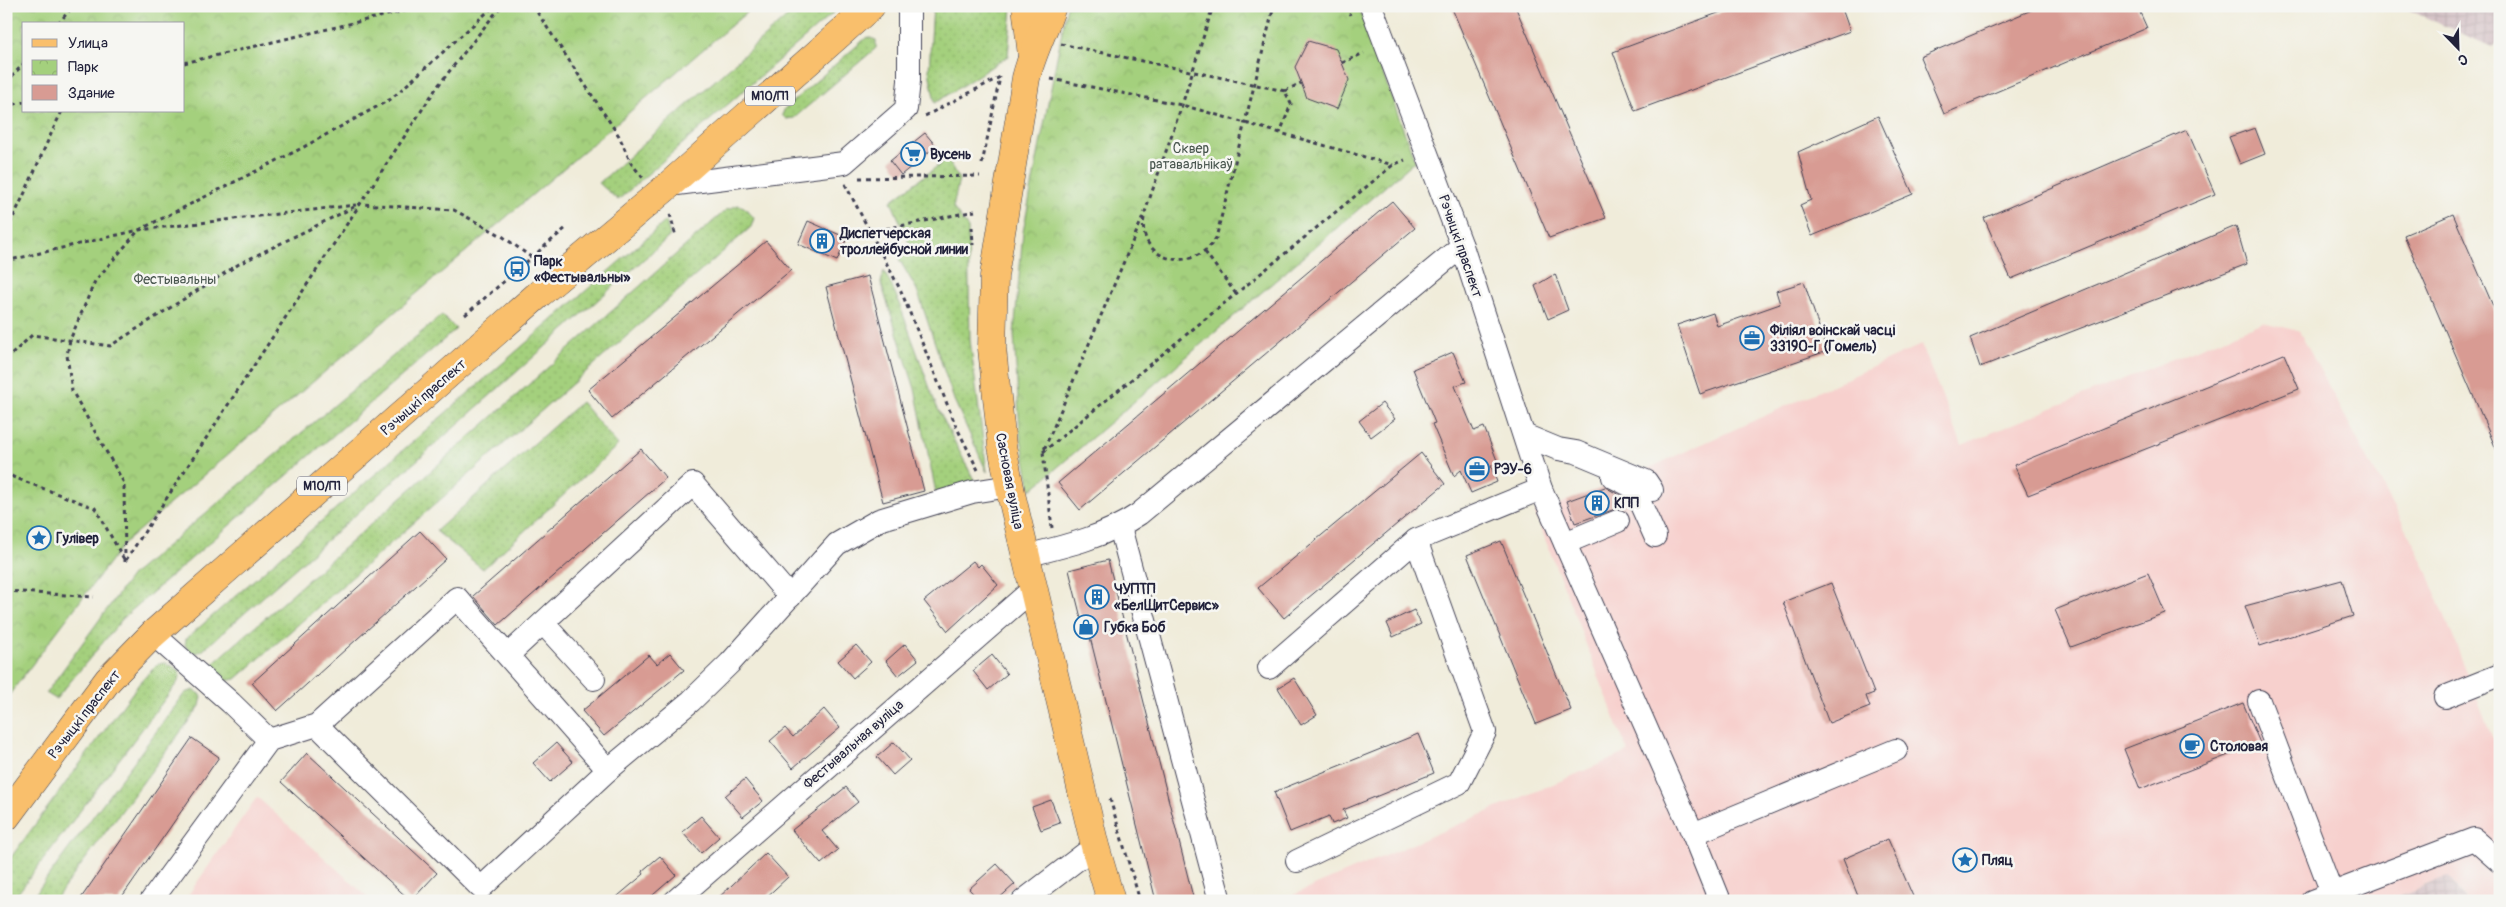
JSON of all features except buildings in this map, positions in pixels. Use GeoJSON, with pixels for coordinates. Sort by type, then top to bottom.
{"type":"FeatureCollection","features":[{"type":"Feature","properties":{"kind":"main road","name":"Рэчыцкі праспект"},"geometry":{"type":"LineString","coordinates":[[6,817],[108,680],[153,634],[539,294],[661,192],[870,6]]}},
{"type":"Feature","properties":{"kind":"main road","name":"Сасновая вуліца"},"geometry":{"type":"LineString","coordinates":[[1026,6],[1032,54],[994,276],[992,348],[1002,446],[1000,487],[1035,554],[1033,589],[1110,901]]}},
{"type":"Feature","properties":{"kind":"main road","name":"Сасновая вуліца"},"geometry":{"type":"LineString","coordinates":[[1032,54],[1043,35],[1052,6]]}},
{"type":"Feature","properties":{"kind":"street"},"geometry":{"type":"LineString","coordinates":[[661,192],[844,163],[906,109],[909,81],[909,6]]}},
{"type":"Feature","properties":{"kind":"street","name":"Рэчыцкі праспект"},"geometry":{"type":"LineString","coordinates":[[1371,6],[1462,246],[1541,490],[1693,834],[1720,901]]}},
{"type":"Feature","properties":{"kind":"street"},"geometry":{"type":"LineString","coordinates":[[1035,554],[1095,538],[1120,527],[1140,514],[1462,246]]}},
{"type":"Feature","properties":{"kind":"street"},"geometry":{"type":"LineString","coordinates":[[1524,435],[1558,449],[1576,452],[1646,481],[1652,490]]}},
{"type":"Feature","properties":{"kind":"street"},"geometry":{"type":"LineString","coordinates":[[1558,449],[1576,466],[1620,479],[1632,487],[1655,536]]}},
{"type":"Feature","properties":{"kind":"street"},"geometry":{"type":"LineString","coordinates":[[508,655],[694,484],[790,597]]}},
{"type":"Feature","properties":{"kind":"street"},"geometry":{"type":"LineString","coordinates":[[317,725],[482,888],[608,770],[691,701],[730,663],[836,544],[880,520],[926,505],[1000,487]]}},
{"type":"Feature","properties":{"kind":"street"},"geometry":{"type":"LineString","coordinates":[[1269,668],[1416,540],[1541,490]]}},
{"type":"Feature","properties":{"kind":"street"},"geometry":{"type":"LineString","coordinates":[[1566,543],[1618,521]]}},
{"type":"Feature","properties":{"kind":"street"},"geometry":{"type":"LineString","coordinates":[[1120,527],[1220,901]]}},
{"type":"Feature","properties":{"kind":"street"},"geometry":{"type":"LineString","coordinates":[[1297,861],[1459,783],[1485,732],[1416,540]]}},
{"type":"Feature","properties":{"kind":"street","name":"Фестывальная вуліца"},"geometry":{"type":"LineString","coordinates":[[675,901],[1033,589]]}},
{"type":"Feature","properties":{"kind":"street"},"geometry":{"type":"LineString","coordinates":[[151,901],[269,740],[317,725],[457,598],[608,770]]}},
{"type":"Feature","properties":{"kind":"street"},"geometry":{"type":"LineString","coordinates":[[543,623],[594,678]]}},
{"type":"Feature","properties":{"kind":"street"},"geometry":{"type":"LineString","coordinates":[[153,634],[225,697],[269,740]]}},
{"type":"Feature","properties":{"kind":"street"},"geometry":{"type":"LineString","coordinates":[[2445,697],[2500,675]]}},
{"type":"Feature","properties":{"kind":"street"},"geometry":{"type":"LineString","coordinates":[[2259,701],[2325,898],[2474,839],[2500,862]]}},
{"type":"Feature","properties":{"kind":"street"},"geometry":{"type":"LineString","coordinates":[[1693,834],[1896,750]]}},
{"type":"Feature","properties":{"kind":"street"},"geometry":{"type":"LineString","coordinates":[[1023,901],[1095,846]]}},
{"type":"Feature","properties":{"kind":"path"},"geometry":{"type":"LineString","coordinates":[[60,22],[73,6]]}},
{"type":"Feature","properties":{"kind":"path"},"geometry":{"type":"LineString","coordinates":[[185,63],[425,6]]}},
{"type":"Feature","properties":{"kind":"path"},"geometry":{"type":"LineString","coordinates":[[125,562],[124,483],[72,391],[67,355],[70,340],[95,281],[139,230],[300,149],[391,99],[494,6]]}},
{"type":"Feature","properties":{"kind":"path"},"geometry":{"type":"LineString","coordinates":[[125,562],[437,87],[501,6]]}},
{"type":"Feature","properties":{"kind":"path"},"geometry":{"type":"LineString","coordinates":[[532,6],[619,136],[631,162],[661,192],[676,237]]}},
{"type":"Feature","properties":{"kind":"path"},"geometry":{"type":"LineString","coordinates":[[1035,554],[1052,531],[1043,452],[1145,212],[1193,72],[1213,6]]}},
{"type":"Feature","properties":{"kind":"path"},"geometry":{"type":"LineString","coordinates":[[1145,212],[1145,232],[1154,249],[1161,255],[1179,260],[1197,257],[1205,252],[1216,238],[1274,6]]}},
{"type":"Feature","properties":{"kind":"path"},"geometry":{"type":"LineString","coordinates":[[1060,44],[1285,91],[1301,83]]}},
{"type":"Feature","properties":{"kind":"path"},"geometry":{"type":"LineString","coordinates":[[1342,63],[1364,53]]}},
{"type":"Feature","properties":{"kind":"path"},"geometry":{"type":"LineString","coordinates":[[6,84],[22,65]]}},
{"type":"Feature","properties":{"kind":"path"},"geometry":{"type":"LineString","coordinates":[[926,116],[1000,77],[982,164]]}},
{"type":"Feature","properties":{"kind":"path"},"geometry":{"type":"LineString","coordinates":[[1051,79],[1182,105],[1393,165]]}},
{"type":"Feature","properties":{"kind":"path"},"geometry":{"type":"LineString","coordinates":[[1280,133],[1290,104],[1285,91]]}},
{"type":"Feature","properties":{"kind":"path"},"geometry":{"type":"LineString","coordinates":[[6,106],[22,102]]}},
{"type":"Feature","properties":{"kind":"path"},"geometry":{"type":"LineString","coordinates":[[6,232],[26,193],[39,158],[62,112]]}},
{"type":"Feature","properties":{"kind":"path"},"geometry":{"type":"LineString","coordinates":[[1043,452],[1393,165],[1405,160]]}},
{"type":"Feature","properties":{"kind":"path"},"geometry":{"type":"LineString","coordinates":[[858,178],[980,176]]}},
{"type":"Feature","properties":{"kind":"path"},"geometry":{"type":"LineString","coordinates":[[844,181],[901,291],[956,426],[972,460],[1000,487]]}},
{"type":"Feature","properties":{"kind":"path"},"geometry":{"type":"LineString","coordinates":[[6,360],[32,335],[110,346],[239,264],[360,204]]}},
{"type":"Feature","properties":{"kind":"path"},"geometry":{"type":"LineString","coordinates":[[6,261],[139,230],[360,204],[454,210],[502,236],[532,257]]}},
{"type":"Feature","properties":{"kind":"path"},"geometry":{"type":"LineString","coordinates":[[870,232],[975,210]]}},
{"type":"Feature","properties":{"kind":"path"},"geometry":{"type":"LineString","coordinates":[[465,314],[567,227]]}},
{"type":"Feature","properties":{"kind":"path"},"geometry":{"type":"LineString","coordinates":[[1205,252],[1236,294]]}},
{"type":"Feature","properties":{"kind":"path"},"geometry":{"type":"LineString","coordinates":[[6,470],[13,477],[95,508],[125,562]]}},
{"type":"Feature","properties":{"kind":"path"},"geometry":{"type":"LineString","coordinates":[[6,592],[94,597]]}},
{"type":"Feature","properties":{"kind":"shaded area"},"geometry":{"type":"Polygon","coordinates":[[[2400,6],[2500,6],[2500,42],[2492,47],[2400,6]]]}},
{"type":"Feature","properties":{"kind":"shaded area"},"geometry":{"type":"Polygon","coordinates":[[[2263,322],[2299,331],[2424,563],[2500,757],[2500,901],[2467,901],[2449,876],[2386,901],[1279,901],[1628,752],[1535,513],[1620,481],[1921,345],[1962,445],[2263,322]]]}},
{"type":"Feature","properties":{"kind":"shaded area"},"geometry":{"type":"Polygon","coordinates":[[[257,797],[372,901],[184,901],[257,797]]]}},
{"type":"Feature","properties":{"kind":"shaded area"},"geometry":{"type":"Polygon","coordinates":[[[2449,876],[2466,901],[2386,901],[2449,876]]]}},
{"type":"Feature","properties":{"kind":"green space","name":"Фестывальны"},"geometry":{"type":"Polygon","coordinates":[[[14,6],[754,6],[124,543],[6,699],[6,16],[14,6]]]}},
{"type":"Feature","properties":{"kind":"green space"},"geometry":{"type":"Polygon","coordinates":[[[799,6],[841,6],[618,200],[599,183],[799,6]]]}},
{"type":"Feature","properties":{"kind":"green space"},"geometry":{"type":"Polygon","coordinates":[[[933,6],[1012,6],[1008,56],[935,103],[929,71],[933,6]]]}},
{"type":"Feature","properties":{"kind":"green space","name":"Сквер ратавальнікаў"},"geometry":{"type":"Polygon","coordinates":[[[1067,6],[1358,6],[1415,161],[1031,490],[1020,433],[1014,334],[1023,232],[1067,6]]]}},
{"type":"Feature","properties":{"kind":"green space"},"geometry":{"type":"Polygon","coordinates":[[[867,37],[876,40],[876,48],[794,118],[786,119],[782,115],[785,108],[867,37]]]}},
{"type":"Feature","properties":{"kind":"green space"},"geometry":{"type":"Polygon","coordinates":[[[947,159],[959,179],[953,208],[968,228],[970,340],[987,472],[954,400],[917,290],[899,259],[911,247],[891,201],[947,159]]]}},
{"type":"Feature","properties":{"kind":"green space"},"geometry":{"type":"Polygon","coordinates":[[[738,205],[744,207],[754,218],[751,227],[236,679],[224,681],[218,676],[214,669],[214,663],[726,210],[738,205]]]}},
{"type":"Feature","properties":{"kind":"green space"},"geometry":{"type":"Polygon","coordinates":[[[666,221],[670,236],[202,651],[196,653],[190,651],[185,645],[186,639],[666,221]]]}},
{"type":"Feature","properties":{"kind":"green space"},"geometry":{"type":"Polygon","coordinates":[[[884,271],[896,295],[936,405],[975,482],[936,493],[915,389],[881,283],[884,271]]]}},
{"type":"Feature","properties":{"kind":"green space"},"geometry":{"type":"Polygon","coordinates":[[[442,315],[456,329],[124,617],[56,699],[46,693],[132,575],[442,315]]]}},
{"type":"Feature","properties":{"kind":"green space"},"geometry":{"type":"Polygon","coordinates":[[[581,402],[618,445],[483,569],[436,531],[581,402]]]}},
{"type":"Feature","properties":{"kind":"green space"},"geometry":{"type":"Polygon","coordinates":[[[165,663],[178,670],[180,677],[177,683],[12,901],[6,901],[6,864],[141,681],[158,664],[165,663]]]}},
{"type":"Feature","properties":{"kind":"green space"},"geometry":{"type":"Polygon","coordinates":[[[194,690],[202,696],[200,706],[54,901],[30,901],[185,693],[194,690]]]}},
{"type":"Feature","properties":{"kind":"place","name":"Вусень"},"geometry":{"type":"Point","coordinates":[913,154]}},
{"type":"Feature","properties":{"kind":"place","name":"Диспетчерская троллейбусной линии"},"geometry":{"type":"Point","coordinates":[822,241]}},
{"type":"Feature","properties":{"kind":"place","name":"Парк «Фестывальны»"},"geometry":{"type":"Point","coordinates":[517,269]}},
{"type":"Feature","properties":{"kind":"place","name":"Філіял воінскай часці 33190-Г (Гомель)"},"geometry":{"type":"Point","coordinates":[1752,338]}},
{"type":"Feature","properties":{"kind":"place","name":"РЭУ-6"},"geometry":{"type":"Point","coordinates":[1477,469]}},
{"type":"Feature","properties":{"kind":"place","name":"КПП"},"geometry":{"type":"Point","coordinates":[1597,503]}},
{"type":"Feature","properties":{"kind":"place","name":"Гулівер"},"geometry":{"type":"Point","coordinates":[39,538]}},
{"type":"Feature","properties":{"kind":"place","name":"ЧУПТП «БелЩитСервис»"},"geometry":{"type":"Point","coordinates":[1097,597]}},
{"type":"Feature","properties":{"kind":"place","name":"Губка Боб"},"geometry":{"type":"Point","coordinates":[1086,627]}},
{"type":"Feature","properties":{"kind":"place","name":"Столовая"},"geometry":{"type":"Point","coordinates":[2192,746]}},
{"type":"Feature","properties":{"kind":"place","name":"Пляц"},"geometry":{"type":"Point","coordinates":[1965,860]}}]}
